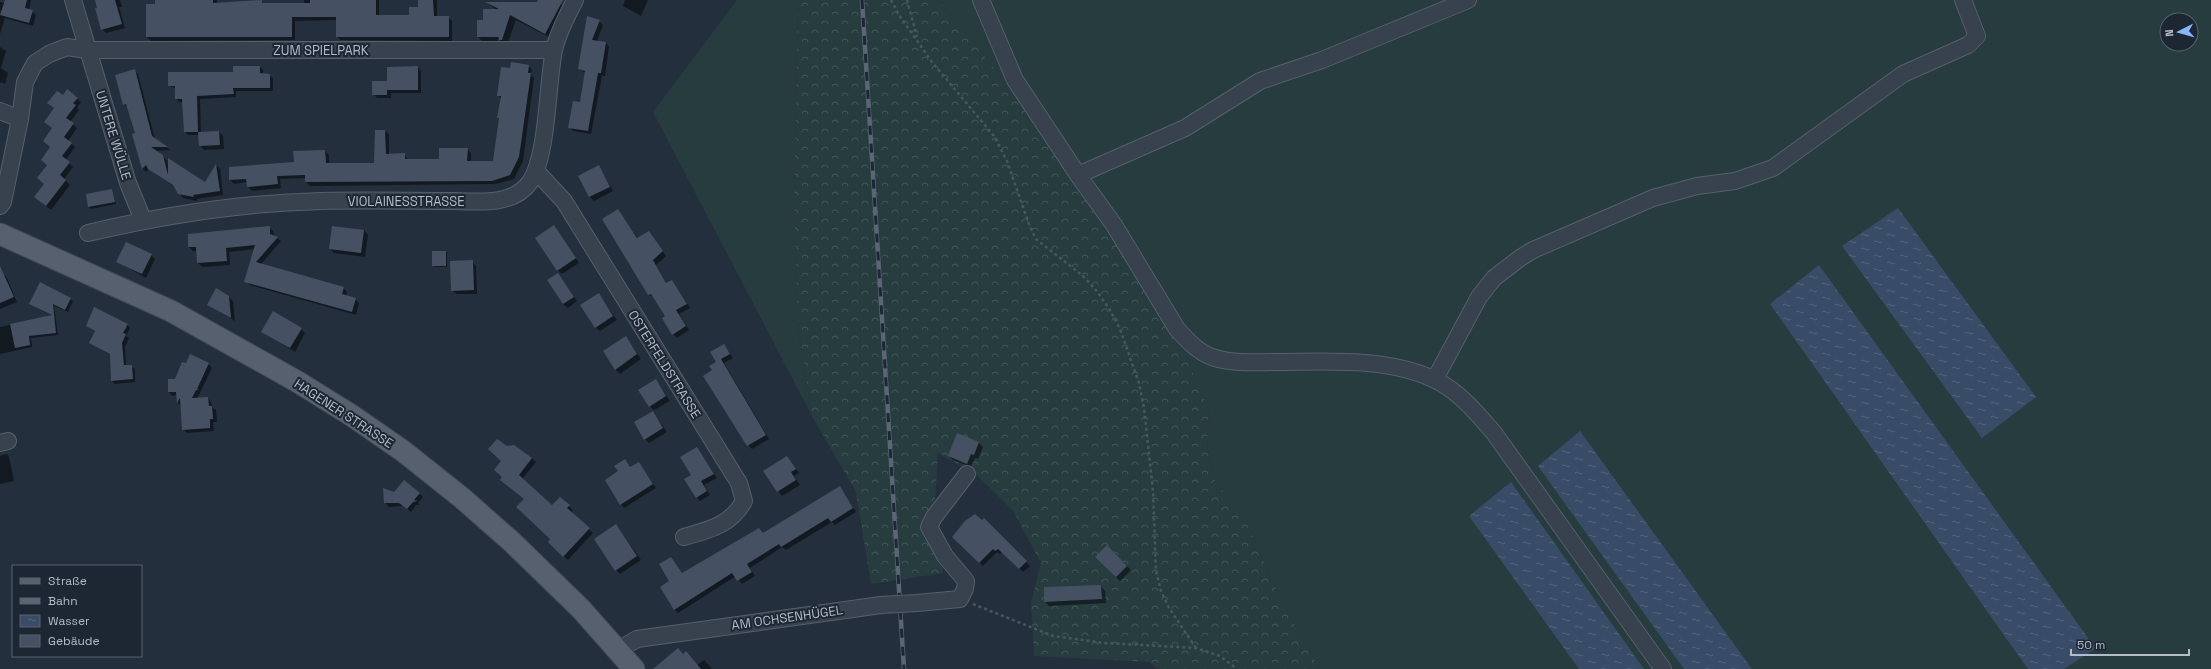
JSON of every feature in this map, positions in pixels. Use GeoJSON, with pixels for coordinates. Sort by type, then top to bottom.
{"type":"FeatureCollection","features":[{"type":"Feature","properties":{"kind":"main road","name":"HAGENER STRASSE"},"geometry":{"type":"LineString","coordinates":[[0,234],[171,311],[298,382],[351,415],[403,451],[462,498],[512,542],[618,650],[634,669]]}},
{"type":"Feature","properties":{"kind":"street","name":"UNTERE WÜLLE"},"geometry":{"type":"LineString","coordinates":[[73,0],[128,183],[143,220]]}},
{"type":"Feature","properties":{"kind":"street","name":"VIOLAINESSTRASSE"},"geometry":{"type":"LineString","coordinates":[[88,233],[143,220],[258,206],[320,201],[478,202],[517,196],[523,191],[536,171],[554,50],[562,26],[575,0]]}},
{"type":"Feature","properties":{"kind":"street"},"geometry":{"type":"LineString","coordinates":[[981,0],[1015,80],[1078,175],[1114,225],[1177,329],[1199,350],[1211,357],[1241,362],[1344,361],[1374,363],[1435,379],[1470,406],[1494,432],[1663,669]]}},
{"type":"Feature","properties":{"kind":"street"},"geometry":{"type":"LineString","coordinates":[[1078,175],[1185,128],[1260,81],[1322,60],[1468,0]]}},
{"type":"Feature","properties":{"kind":"street"},"geometry":{"type":"LineString","coordinates":[[1435,379],[1479,297],[1494,278],[1507,267],[1533,250],[1653,198],[1690,188],[1735,180],[1773,168],[1903,74],[1968,45],[1977,36],[1963,0]]}},
{"type":"Feature","properties":{"kind":"street"},"geometry":{"type":"LineString","coordinates":[[0,206],[3,202],[20,119],[25,82],[35,63],[49,54],[67,47],[87,50]]}},
{"type":"Feature","properties":{"kind":"street","name":"ZUM SPIELPARK"},"geometry":{"type":"LineString","coordinates":[[87,50],[554,50]]}},
{"type":"Feature","properties":{"kind":"street"},"geometry":{"type":"LineString","coordinates":[[0,111],[20,119]]}},
{"type":"Feature","properties":{"kind":"street","name":"OSTERFELDSTRASSE"},"geometry":{"type":"LineString","coordinates":[[536,171],[564,201],[738,483],[744,501],[737,513],[717,528],[684,537]]}},
{"type":"Feature","properties":{"kind":"street"},"geometry":{"type":"LineString","coordinates":[[960,599],[965,589],[966,581],[945,556],[929,527],[934,517],[967,474]]}},
{"type":"Feature","properties":{"kind":"street","name":"AM OCHSENHÜGEL"},"geometry":{"type":"LineString","coordinates":[[618,650],[637,639],[881,605],[960,599]]}},
{"type":"Feature","properties":{"kind":"path"},"geometry":{"type":"LineString","coordinates":[[891,0],[899,15],[918,39],[932,62],[994,136],[1007,162],[1030,227],[1036,239],[1083,276],[1096,290],[1110,310],[1120,329],[1139,383],[1144,408],[1152,490],[1156,571],[1161,591],[1169,608],[1196,648]]}},
{"type":"Feature","properties":{"kind":"path"},"geometry":{"type":"LineString","coordinates":[[907,0],[918,39]]}},
{"type":"Feature","properties":{"kind":"path"},"geometry":{"type":"LineString","coordinates":[[960,599],[1053,636],[1105,643],[1196,648],[1220,656],[1237,669]]}},
{"type":"Feature","properties":{"kind":"green space"},"geometry":{"type":"Polygon","coordinates":[[[737,0],[798,0],[794,199],[798,327],[812,416],[653,112],[737,0]]]}},
{"type":"Feature","properties":{"kind":"green space"},"geometry":{"type":"Polygon","coordinates":[[[798,0],[938,0],[992,65],[1038,127],[1083,196],[1151,290],[1177,338],[1209,410],[1207,445],[1213,478],[1246,521],[1282,603],[1320,669],[1157,669],[1150,662],[1034,656],[1031,603],[1041,563],[1014,512],[975,473],[938,453],[935,500],[943,573],[871,584],[856,492],[812,416],[798,327],[794,200],[798,0]]]}},
{"type":"Feature","properties":{"kind":"green space"},"geometry":{"type":"Polygon","coordinates":[[[938,0],[2211,0],[2211,669],[1320,669],[1282,603],[1246,521],[1213,478],[1207,445],[1209,410],[1151,290],[1083,196],[1038,127],[992,65],[938,0]]]}},
{"type":"Feature","properties":{"kind":"water"},"geometry":{"type":"Polygon","coordinates":[[[1898,208],[2036,397],[1982,438],[1842,246],[1898,208]]]}},
{"type":"Feature","properties":{"kind":"water"},"geometry":{"type":"Polygon","coordinates":[[[1819,265],[2096,649],[2064,669],[2028,669],[1770,304],[1819,265]]]}},
{"type":"Feature","properties":{"kind":"water"},"geometry":{"type":"Polygon","coordinates":[[[1580,431],[1752,669],[1684,669],[1538,466],[1580,431]]]}},
{"type":"Feature","properties":{"kind":"water"},"geometry":{"type":"Polygon","coordinates":[[[1511,482],[1644,669],[1579,669],[1469,516],[1511,482]]]}},
{"type":"Feature","properties":{"kind":"building"},"geometry":{"type":"Polygon","coordinates":[[[5,0],[27,0],[25,8],[33,10],[29,23],[0,15],[5,0]]]}},
{"type":"Feature","properties":{"kind":"building"},"geometry":{"type":"Polygon","coordinates":[[[95,0],[115,0],[122,24],[101,30],[95,8],[97,8],[95,0]]]}},
{"type":"Feature","properties":{"kind":"building"},"geometry":{"type":"Polygon","coordinates":[[[155,0],[213,0],[213,3],[262,0],[262,3],[310,3],[310,0],[376,0],[376,15],[409,15],[409,7],[418,7],[418,0],[433,0],[434,16],[449,16],[449,37],[336,37],[336,17],[292,17],[292,37],[146,37],[146,4],[155,4],[155,0]]]}},
{"type":"Feature","properties":{"kind":"building"},"geometry":{"type":"Polygon","coordinates":[[[538,0],[563,0],[545,34],[510,15],[502,40],[499,40],[499,37],[477,37],[477,20],[483,20],[483,9],[499,9],[485,2],[537,2],[538,0]]]}},
{"type":"Feature","properties":{"kind":"building"},"geometry":{"type":"Polygon","coordinates":[[[587,16],[600,20],[592,40],[606,42],[601,73],[598,73],[588,131],[568,128],[573,101],[580,102],[585,71],[578,69],[587,16]]]}},
{"type":"Feature","properties":{"kind":"building"},"geometry":{"type":"Polygon","coordinates":[[[511,62],[529,65],[528,73],[531,73],[519,157],[510,175],[492,181],[305,182],[305,175],[277,176],[278,184],[249,187],[247,187],[246,179],[229,180],[229,167],[294,162],[293,151],[325,150],[326,163],[374,163],[375,130],[385,130],[386,154],[405,153],[405,159],[439,159],[439,148],[468,148],[467,161],[493,161],[499,118],[497,118],[501,96],[497,96],[501,67],[510,68],[511,62]]]}},
{"type":"Feature","properties":{"kind":"building"},"geometry":{"type":"Polygon","coordinates":[[[233,66],[260,66],[260,73],[270,74],[270,88],[233,88],[234,94],[197,96],[198,132],[184,132],[182,99],[175,99],[175,86],[168,86],[168,72],[233,72],[233,66]]]}},
{"type":"Feature","properties":{"kind":"building"},"geometry":{"type":"Polygon","coordinates":[[[418,66],[418,90],[387,90],[387,95],[372,95],[372,81],[387,81],[387,67],[418,66]]]}},
{"type":"Feature","properties":{"kind":"building"},"geometry":{"type":"Polygon","coordinates":[[[135,69],[152,136],[168,147],[151,147],[163,155],[168,175],[168,158],[205,182],[216,164],[220,191],[193,195],[194,197],[178,194],[173,185],[148,169],[146,165],[142,169],[132,134],[135,133],[126,104],[123,105],[115,75],[135,69]]]}},
{"type":"Feature","properties":{"kind":"building"},"geometry":{"type":"Polygon","coordinates":[[[67,89],[78,98],[73,103],[76,105],[66,118],[74,123],[64,137],[72,143],[62,156],[70,162],[60,175],[66,180],[46,206],[34,197],[44,184],[37,178],[47,165],[41,160],[50,147],[43,141],[52,128],[44,122],[54,108],[47,103],[57,91],[63,95],[67,89]]]}},
{"type":"Feature","properties":{"kind":"building"},"geometry":{"type":"Polygon","coordinates":[[[219,131],[220,145],[199,146],[198,132],[219,131]]]}},
{"type":"Feature","properties":{"kind":"building"},"geometry":{"type":"Polygon","coordinates":[[[599,165],[610,187],[589,197],[578,176],[599,165]]]}},
{"type":"Feature","properties":{"kind":"building"},"geometry":{"type":"Polygon","coordinates":[[[112,189],[115,202],[88,207],[86,194],[112,189]]]}},
{"type":"Feature","properties":{"kind":"building"},"geometry":{"type":"Polygon","coordinates":[[[618,209],[637,238],[649,231],[663,251],[653,260],[666,283],[672,280],[687,304],[676,310],[686,326],[672,335],[662,318],[665,316],[651,294],[648,295],[602,219],[618,209]]]}},
{"type":"Feature","properties":{"kind":"building"},"geometry":{"type":"Polygon","coordinates":[[[554,225],[576,258],[557,271],[535,238],[554,225]]]}},
{"type":"Feature","properties":{"kind":"building"},"geometry":{"type":"Polygon","coordinates":[[[270,226],[270,234],[278,237],[256,262],[344,287],[342,294],[356,298],[352,312],[244,282],[255,245],[226,248],[227,261],[197,263],[196,247],[188,247],[188,234],[270,226]]]}},
{"type":"Feature","properties":{"kind":"building"},"geometry":{"type":"Polygon","coordinates":[[[332,226],[364,230],[361,253],[329,249],[332,226]]]}},
{"type":"Feature","properties":{"kind":"building"},"geometry":{"type":"Polygon","coordinates":[[[126,242],[152,254],[142,274],[116,262],[126,242]]]}},
{"type":"Feature","properties":{"kind":"building"},"geometry":{"type":"Polygon","coordinates":[[[432,251],[446,251],[446,266],[432,266],[432,251]]]}},
{"type":"Feature","properties":{"kind":"building"},"geometry":{"type":"Polygon","coordinates":[[[473,260],[474,290],[451,291],[450,261],[473,260]]]}},
{"type":"Feature","properties":{"kind":"building"},"geometry":{"type":"Polygon","coordinates":[[[0,266],[14,297],[0,303],[0,266]]]}},
{"type":"Feature","properties":{"kind":"building"},"geometry":{"type":"Polygon","coordinates":[[[558,273],[574,297],[563,304],[547,280],[558,273]]]}},
{"type":"Feature","properties":{"kind":"building"},"geometry":{"type":"Polygon","coordinates":[[[40,282],[71,298],[65,310],[53,304],[56,333],[29,336],[30,345],[15,348],[10,324],[52,315],[29,304],[40,282]]]}},
{"type":"Feature","properties":{"kind":"building"},"geometry":{"type":"Polygon","coordinates":[[[216,288],[229,296],[231,318],[207,305],[216,288]]]}},
{"type":"Feature","properties":{"kind":"building"},"geometry":{"type":"Polygon","coordinates":[[[599,293],[613,316],[595,328],[580,305],[599,293]]]}},
{"type":"Feature","properties":{"kind":"building"},"geometry":{"type":"Polygon","coordinates":[[[94,307],[128,324],[123,333],[126,334],[122,343],[124,365],[132,365],[133,379],[111,381],[110,354],[89,343],[95,331],[86,326],[94,307]]]}},
{"type":"Feature","properties":{"kind":"building"},"geometry":{"type":"Polygon","coordinates":[[[273,311],[302,328],[290,348],[261,332],[273,311]]]}},
{"type":"Feature","properties":{"kind":"building"},"geometry":{"type":"Polygon","coordinates":[[[626,336],[637,354],[615,370],[603,351],[626,336]]]}},
{"type":"Feature","properties":{"kind":"building"},"geometry":{"type":"Polygon","coordinates":[[[724,344],[730,354],[721,359],[766,435],[747,446],[703,376],[712,370],[709,366],[716,362],[710,352],[724,344]]]}},
{"type":"Feature","properties":{"kind":"building"},"geometry":{"type":"Polygon","coordinates":[[[190,354],[209,363],[197,389],[199,390],[196,390],[192,398],[208,397],[209,406],[212,406],[213,419],[210,419],[210,428],[182,430],[180,398],[177,403],[176,392],[168,392],[168,379],[175,379],[182,362],[186,363],[190,354]]]}},
{"type":"Feature","properties":{"kind":"building"},"geometry":{"type":"Polygon","coordinates":[[[656,379],[666,396],[649,407],[638,390],[656,379]]]}},
{"type":"Feature","properties":{"kind":"building"},"geometry":{"type":"Polygon","coordinates":[[[653,411],[663,428],[644,440],[634,422],[653,411]]]}},
{"type":"Feature","properties":{"kind":"building"},"geometry":{"type":"Polygon","coordinates":[[[957,433],[979,442],[974,455],[971,454],[967,464],[948,456],[957,433]]]}},
{"type":"Feature","properties":{"kind":"building"},"geometry":{"type":"Polygon","coordinates":[[[497,439],[507,446],[514,445],[532,458],[519,475],[552,505],[560,497],[570,505],[567,508],[590,528],[563,557],[548,542],[550,539],[516,507],[524,499],[500,480],[502,477],[494,470],[501,461],[488,449],[497,439]]]}},
{"type":"Feature","properties":{"kind":"building"},"geometry":{"type":"Polygon","coordinates":[[[697,447],[714,474],[701,481],[707,491],[696,498],[684,479],[691,475],[680,457],[697,447]]]}},
{"type":"Feature","properties":{"kind":"building"},"geometry":{"type":"Polygon","coordinates":[[[787,456],[796,469],[791,472],[796,480],[777,492],[763,471],[787,456]]]}},
{"type":"Feature","properties":{"kind":"building"},"geometry":{"type":"Polygon","coordinates":[[[625,459],[630,467],[639,462],[653,484],[620,505],[605,480],[618,471],[614,466],[625,459]]]}},
{"type":"Feature","properties":{"kind":"building"},"geometry":{"type":"Polygon","coordinates":[[[404,480],[420,493],[414,500],[418,501],[413,502],[407,509],[399,503],[384,503],[383,488],[394,492],[404,480]]]}},
{"type":"Feature","properties":{"kind":"building"},"geometry":{"type":"Polygon","coordinates":[[[840,486],[853,508],[831,522],[828,518],[781,547],[779,544],[747,564],[752,572],[737,581],[732,573],[674,610],[660,587],[669,581],[659,564],[671,557],[682,573],[759,528],[763,533],[840,486]]]}},
{"type":"Feature","properties":{"kind":"building"},"geometry":{"type":"Polygon","coordinates":[[[975,514],[982,520],[984,518],[1027,561],[1019,569],[998,549],[995,551],[993,549],[979,563],[952,537],[965,521],[975,514]]]}},
{"type":"Feature","properties":{"kind":"building"},"geometry":{"type":"Polygon","coordinates":[[[616,524],[637,556],[615,571],[594,539],[616,524]]]}},
{"type":"Feature","properties":{"kind":"building"},"geometry":{"type":"Polygon","coordinates":[[[1107,545],[1127,566],[1116,577],[1095,557],[1107,545]]]}},
{"type":"Feature","properties":{"kind":"building"},"geometry":{"type":"Polygon","coordinates":[[[1101,585],[1102,599],[1044,602],[1044,587],[1101,585]]]}},
{"type":"Feature","properties":{"kind":"building"},"geometry":{"type":"Polygon","coordinates":[[[678,648],[683,654],[686,651],[701,669],[653,669],[678,648]]]}},
{"type":"Feature","properties":{"kind":"railway"},"geometry":{"type":"LineString","coordinates":[[862,0],[904,669]]}}]}
